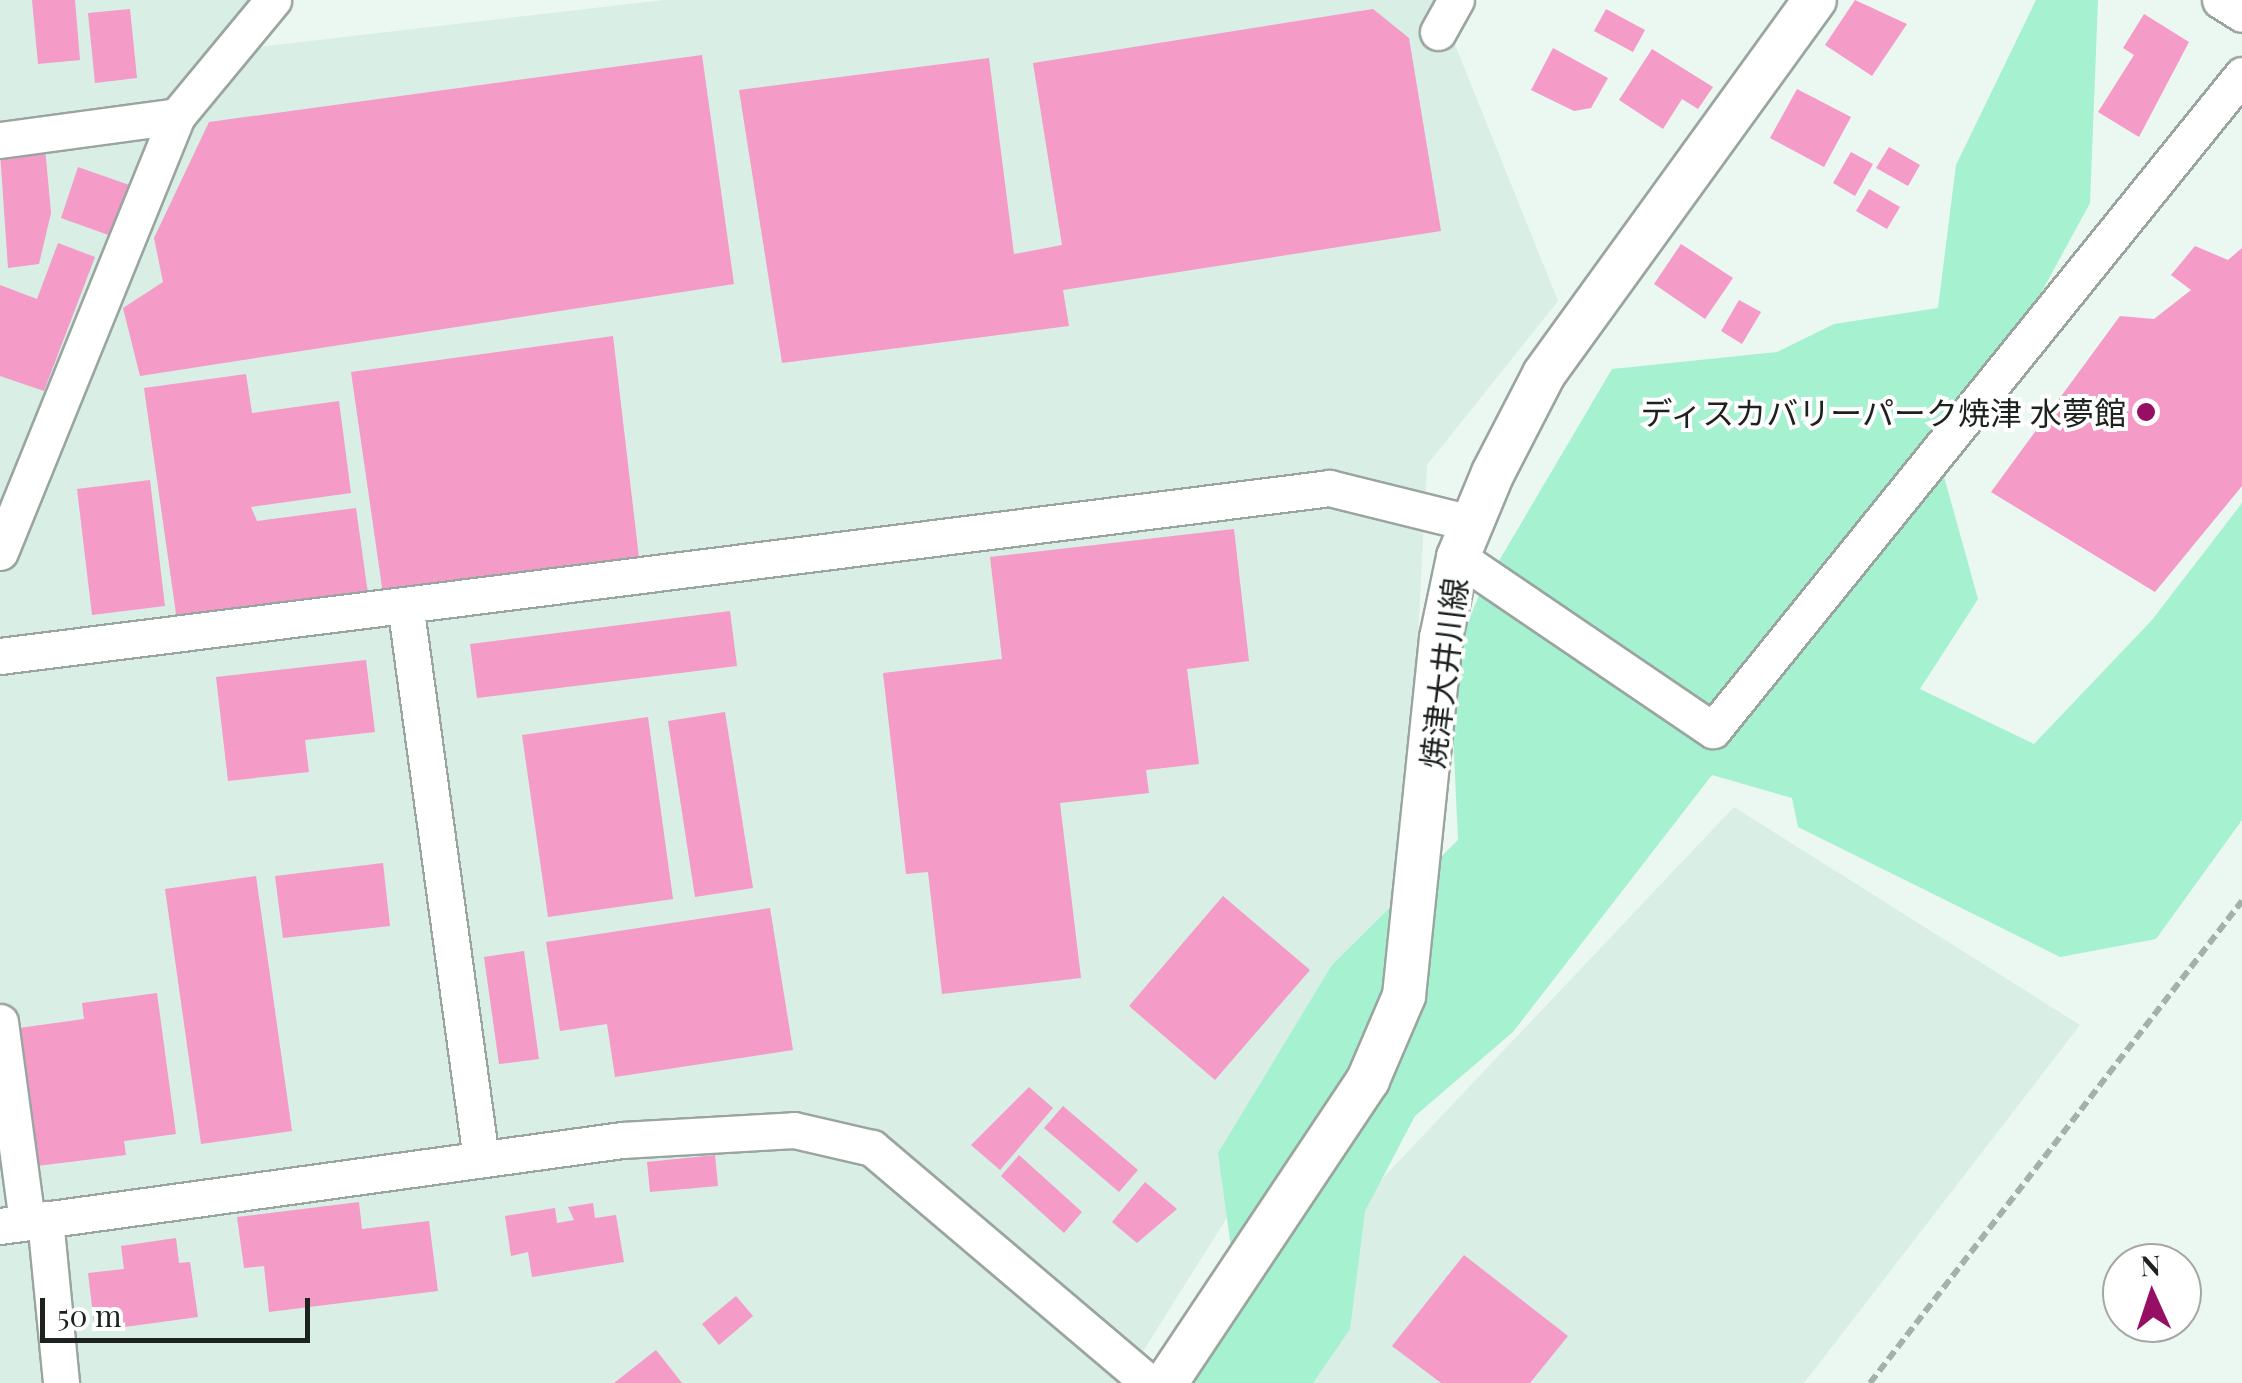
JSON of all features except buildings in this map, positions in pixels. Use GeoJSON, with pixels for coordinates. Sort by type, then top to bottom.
{"type":"FeatureCollection","features":[{"type":"Feature","properties":{"kind":"main road","name":"焼津大井川線"},"geometry":{"type":"LineString","coordinates":[[1166,1383],[1368,1080],[1404,996],[1464,540],[1544,374],[1815,0]]}},
{"type":"Feature","properties":{"kind":"street"},"geometry":{"type":"LineString","coordinates":[[0,552],[177,116],[274,0]]}},
{"type":"Feature","properties":{"kind":"street"},"geometry":{"type":"LineString","coordinates":[[1438,32],[1456,0]]}},
{"type":"Feature","properties":{"kind":"street"},"geometry":{"type":"LineString","coordinates":[[2220,0],[2242,14]]}},
{"type":"Feature","properties":{"kind":"street"},"geometry":{"type":"LineString","coordinates":[[0,656],[406,611],[1329,488],[1464,540],[1713,730],[2242,75]]}},
{"type":"Feature","properties":{"kind":"street"},"geometry":{"type":"LineString","coordinates":[[0,140],[177,116]]}},
{"type":"Feature","properties":{"kind":"street"},"geometry":{"type":"LineString","coordinates":[[406,611],[481,1159]]}},
{"type":"Feature","properties":{"kind":"street"},"geometry":{"type":"LineString","coordinates":[[0,1022],[24,1222],[61,1383]]}},
{"type":"Feature","properties":{"kind":"street"},"geometry":{"type":"LineString","coordinates":[[24,1222],[481,1159],[794,1130],[872,1148],[1149,1383]]}},
{"type":"Feature","properties":{"kind":"path"},"geometry":{"type":"LineString","coordinates":[[1870,1383],[2242,901]]}},
{"type":"Feature","properties":{"kind":"shaded area"},"geometry":{"type":"Polygon","coordinates":[[[0,0],[265,0],[233,50],[664,0],[1437,0],[1558,301],[1427,465],[1402,939],[1123,1383],[0,1383],[0,0]]]}},
{"type":"Feature","properties":{"kind":"shaded area"},"geometry":{"type":"Polygon","coordinates":[[[1734,807],[2080,1025],[1804,1383],[1189,1383],[1734,807]]]}},
{"type":"Feature","properties":{"kind":"green space"},"geometry":{"type":"Polygon","coordinates":[[[2036,0],[2098,0],[2090,203],[1943,473],[1978,599],[1920,689],[2034,744],[2152,620],[2242,503],[2242,820],[2156,939],[2060,957],[1798,827],[1792,798],[1712,775],[1513,1032],[1415,1116],[1365,1211],[1350,1329],[1313,1383],[1189,1383],[1239,1306],[1218,1153],[1332,965],[1458,840],[1450,666],[1480,593],[1612,369],[1777,352],[1834,324],[1938,308],[1956,165],[2036,0]]]}},
{"type":"Feature","properties":{"kind":"place","name":"ディスカバリーパーク焼津 水夢館"},"geometry":{"type":"Point","coordinates":[2146,412]}}]}
